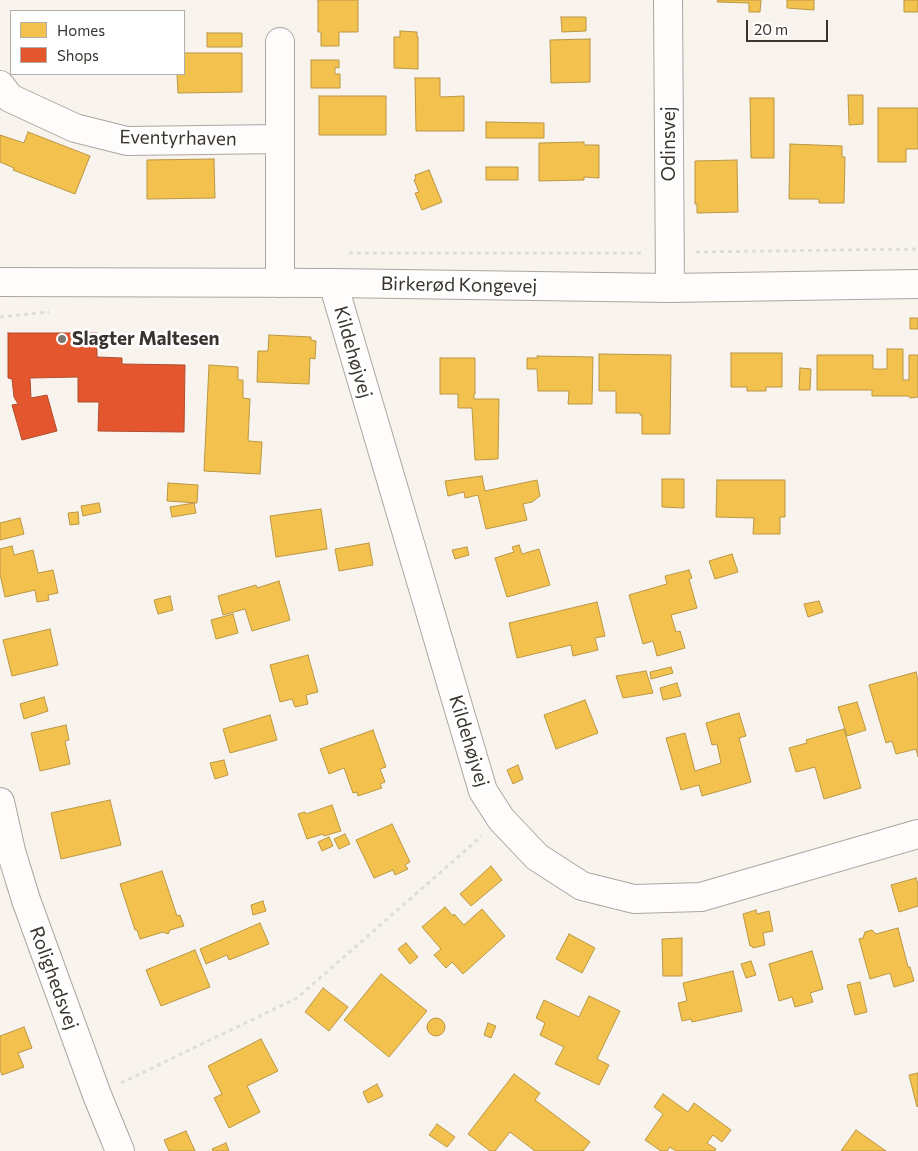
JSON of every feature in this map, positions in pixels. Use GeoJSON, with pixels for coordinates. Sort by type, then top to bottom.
{"type":"FeatureCollection","features":[{"type":"Feature","properties":{"kind":"street","name":"Odinsvej"},"geometry":{"type":"LineString","coordinates":[[668,0],[670,288]]}},
{"type":"Feature","properties":{"kind":"street"},"geometry":{"type":"LineString","coordinates":[[280,42],[280,283]]}},
{"type":"Feature","properties":{"kind":"street","name":"Eventyrhaven"},"geometry":{"type":"LineString","coordinates":[[0,85],[10,98],[75,128],[127,141],[280,139]]}},
{"type":"Feature","properties":{"kind":"street","name":"Birkerød Kongevej"},"geometry":{"type":"LineString","coordinates":[[0,282],[333,283],[670,288],[918,284]]}},
{"type":"Feature","properties":{"kind":"street","name":"Kildehøjvej"},"geometry":{"type":"LineString","coordinates":[[333,283],[483,791],[501,820],[537,857],[582,886],[634,899],[701,896],[918,834]]}},
{"type":"Feature","properties":{"kind":"street","name":"Rolighedsvej"},"geometry":{"type":"LineString","coordinates":[[0,802],[11,850],[26,900],[97,1095],[120,1151]]}},
{"type":"Feature","properties":{"kind":"path"},"geometry":{"type":"LineString","coordinates":[[347,253],[670,253],[918,249]]}},
{"type":"Feature","properties":{"kind":"path"},"geometry":{"type":"LineString","coordinates":[[97,1095],[297,998],[501,820]]}},
{"type":"Feature","properties":{"kind":"building: Homes"},"geometry":{"type":"Polygon","coordinates":[[[318,0],[358,0],[358,32],[339,32],[339,46],[321,46],[321,32],[318,32],[318,0]]]}},
{"type":"Feature","properties":{"kind":"building: Homes"},"geometry":{"type":"Polygon","coordinates":[[[718,0],[761,0],[760,12],[749,12],[749,3],[717,2],[718,0]]]}},
{"type":"Feature","properties":{"kind":"building: Homes"},"geometry":{"type":"Polygon","coordinates":[[[787,0],[814,0],[814,10],[787,8],[787,0]]]}},
{"type":"Feature","properties":{"kind":"building: Homes"},"geometry":{"type":"Polygon","coordinates":[[[904,0],[918,0],[918,12],[904,12],[904,0]]]}},
{"type":"Feature","properties":{"kind":"building: Homes"},"geometry":{"type":"Polygon","coordinates":[[[561,17],[586,17],[586,31],[562,32],[561,17]]]}},
{"type":"Feature","properties":{"kind":"building: Homes"},"geometry":{"type":"Polygon","coordinates":[[[400,31],[417,32],[418,69],[394,68],[394,37],[400,37],[400,31]]]}},
{"type":"Feature","properties":{"kind":"building: Homes"},"geometry":{"type":"Polygon","coordinates":[[[207,33],[242,33],[242,47],[207,47],[207,33]]]}},
{"type":"Feature","properties":{"kind":"building: Homes"},"geometry":{"type":"Polygon","coordinates":[[[590,39],[590,82],[551,83],[550,40],[590,39]]]}},
{"type":"Feature","properties":{"kind":"building: Homes"},"geometry":{"type":"Polygon","coordinates":[[[185,53],[242,53],[242,92],[178,93],[177,75],[185,75],[185,53]]]}},
{"type":"Feature","properties":{"kind":"building: Homes"},"geometry":{"type":"Polygon","coordinates":[[[311,60],[339,60],[339,68],[335,67],[335,74],[340,74],[340,88],[311,88],[311,60]]]}},
{"type":"Feature","properties":{"kind":"building: Homes"},"geometry":{"type":"Polygon","coordinates":[[[415,78],[440,78],[440,97],[464,96],[464,131],[416,131],[415,78]]]}},
{"type":"Feature","properties":{"kind":"building: Homes"},"geometry":{"type":"Polygon","coordinates":[[[848,95],[863,95],[863,124],[849,125],[848,95]]]}},
{"type":"Feature","properties":{"kind":"building: Homes"},"geometry":{"type":"Polygon","coordinates":[[[319,96],[386,96],[386,135],[319,135],[319,96]]]}},
{"type":"Feature","properties":{"kind":"building: Homes"},"geometry":{"type":"Polygon","coordinates":[[[750,98],[774,98],[774,158],[751,158],[750,98]]]}},
{"type":"Feature","properties":{"kind":"building: Homes"},"geometry":{"type":"Polygon","coordinates":[[[878,108],[918,108],[918,149],[906,149],[906,162],[878,162],[878,108]]]}},
{"type":"Feature","properties":{"kind":"building: Homes"},"geometry":{"type":"Polygon","coordinates":[[[486,122],[544,123],[544,138],[486,138],[486,122]]]}},
{"type":"Feature","properties":{"kind":"building: Homes"},"geometry":{"type":"Polygon","coordinates":[[[28,132],[90,156],[75,194],[13,170],[14,168],[0,162],[0,135],[24,143],[28,132]]]}},
{"type":"Feature","properties":{"kind":"building: Homes"},"geometry":{"type":"Polygon","coordinates":[[[584,142],[584,145],[599,145],[599,178],[584,177],[584,180],[539,181],[539,143],[584,142]]]}},
{"type":"Feature","properties":{"kind":"building: Homes"},"geometry":{"type":"Polygon","coordinates":[[[790,144],[842,146],[842,157],[845,157],[844,203],[819,203],[819,199],[789,199],[790,144]]]}},
{"type":"Feature","properties":{"kind":"building: Homes"},"geometry":{"type":"Polygon","coordinates":[[[214,159],[215,198],[147,199],[147,160],[214,159]]]}},
{"type":"Feature","properties":{"kind":"building: Homes"},"geometry":{"type":"Polygon","coordinates":[[[737,160],[738,212],[697,213],[697,204],[695,204],[695,161],[737,160]]]}},
{"type":"Feature","properties":{"kind":"building: Homes"},"geometry":{"type":"Polygon","coordinates":[[[486,167],[518,167],[518,180],[486,180],[486,167]]]}},
{"type":"Feature","properties":{"kind":"building: Homes"},"geometry":{"type":"Polygon","coordinates":[[[429,170],[442,202],[422,210],[415,193],[419,192],[414,180],[416,179],[415,175],[429,170]]]}},
{"type":"Feature","properties":{"kind":"building: Homes"},"geometry":{"type":"Polygon","coordinates":[[[910,318],[918,318],[918,329],[910,329],[910,318]]]}},
{"type":"Feature","properties":{"kind":"building: Homes"},"geometry":{"type":"Polygon","coordinates":[[[269,335],[311,337],[311,340],[316,341],[315,359],[310,358],[309,384],[257,382],[258,351],[268,351],[269,335]]]}},
{"type":"Feature","properties":{"kind":"building: Homes"},"geometry":{"type":"Polygon","coordinates":[[[887,349],[903,349],[903,380],[909,380],[909,355],[918,355],[918,397],[872,396],[872,390],[817,390],[817,355],[873,355],[873,369],[887,369],[887,349]]]}},
{"type":"Feature","properties":{"kind":"building: Homes"},"geometry":{"type":"Polygon","coordinates":[[[731,353],[782,353],[782,387],[766,387],[766,391],[747,391],[747,387],[731,387],[731,353]]]}},
{"type":"Feature","properties":{"kind":"building: Homes"},"geometry":{"type":"Polygon","coordinates":[[[599,354],[671,355],[670,434],[642,434],[642,415],[640,413],[616,413],[616,391],[599,391],[599,354]]]}},
{"type":"Feature","properties":{"kind":"building: Homes"},"geometry":{"type":"Polygon","coordinates":[[[537,356],[593,357],[592,404],[568,404],[569,391],[538,391],[537,369],[527,369],[527,358],[538,358],[537,356]]]}},
{"type":"Feature","properties":{"kind":"building: Homes"},"geometry":{"type":"Polygon","coordinates":[[[440,358],[475,358],[474,399],[499,399],[498,459],[475,460],[472,408],[458,408],[458,394],[440,394],[440,358]]]}},
{"type":"Feature","properties":{"kind":"building: Homes"},"geometry":{"type":"Polygon","coordinates":[[[209,365],[238,367],[238,380],[243,380],[243,398],[250,399],[248,441],[262,442],[260,474],[204,471],[209,365]]]}},
{"type":"Feature","properties":{"kind":"building: Homes"},"geometry":{"type":"Polygon","coordinates":[[[800,368],[811,369],[810,390],[799,390],[800,368]]]}},
{"type":"Feature","properties":{"kind":"building: Homes"},"geometry":{"type":"Polygon","coordinates":[[[482,476],[485,491],[537,480],[540,496],[532,502],[523,504],[527,520],[486,529],[478,495],[465,498],[464,492],[448,496],[445,481],[482,476]]]}},
{"type":"Feature","properties":{"kind":"building: Homes"},"geometry":{"type":"Polygon","coordinates":[[[662,479],[684,479],[684,508],[662,507],[662,479]]]}},
{"type":"Feature","properties":{"kind":"building: Homes"},"geometry":{"type":"Polygon","coordinates":[[[717,480],[785,480],[785,517],[780,517],[780,534],[753,534],[754,518],[716,517],[717,480]]]}},
{"type":"Feature","properties":{"kind":"building: Homes"},"geometry":{"type":"Polygon","coordinates":[[[168,483],[198,485],[197,503],[167,501],[168,483]]]}},
{"type":"Feature","properties":{"kind":"building: Homes"},"geometry":{"type":"Polygon","coordinates":[[[99,503],[101,512],[83,516],[81,506],[99,503]]]}},
{"type":"Feature","properties":{"kind":"building: Homes"},"geometry":{"type":"Polygon","coordinates":[[[194,503],[196,513],[172,517],[170,507],[194,503]]]}},
{"type":"Feature","properties":{"kind":"building: Homes"},"geometry":{"type":"Polygon","coordinates":[[[321,509],[327,549],[276,557],[270,516],[321,509]]]}},
{"type":"Feature","properties":{"kind":"building: Homes"},"geometry":{"type":"Polygon","coordinates":[[[78,512],[79,524],[70,525],[68,513],[78,512]]]}},
{"type":"Feature","properties":{"kind":"building: Homes"},"geometry":{"type":"Polygon","coordinates":[[[20,518],[24,534],[0,540],[0,523],[20,518]]]}},
{"type":"Feature","properties":{"kind":"building: Homes"},"geometry":{"type":"Polygon","coordinates":[[[369,543],[373,565],[339,571],[335,549],[369,543]]]}},
{"type":"Feature","properties":{"kind":"building: Homes"},"geometry":{"type":"Polygon","coordinates":[[[519,545],[522,554],[539,549],[550,585],[507,597],[495,558],[514,552],[512,547],[519,545]]]}},
{"type":"Feature","properties":{"kind":"building: Homes"},"geometry":{"type":"Polygon","coordinates":[[[12,546],[14,555],[33,550],[38,573],[53,570],[58,593],[48,595],[49,600],[37,602],[35,590],[5,597],[0,574],[0,549],[12,546]]]}},
{"type":"Feature","properties":{"kind":"building: Homes"},"geometry":{"type":"Polygon","coordinates":[[[467,547],[469,555],[455,559],[452,550],[467,547]]]}},
{"type":"Feature","properties":{"kind":"building: Homes"},"geometry":{"type":"Polygon","coordinates":[[[732,554],[738,572],[715,579],[709,561],[732,554]]]}},
{"type":"Feature","properties":{"kind":"building: Homes"},"geometry":{"type":"Polygon","coordinates":[[[689,570],[692,578],[689,579],[697,608],[671,615],[676,632],[680,631],[685,648],[657,656],[653,641],[643,644],[629,595],[667,584],[665,576],[689,570]]]}},
{"type":"Feature","properties":{"kind":"building: Homes"},"geometry":{"type":"Polygon","coordinates":[[[279,581],[290,620],[252,631],[245,609],[223,615],[218,596],[256,585],[257,588],[279,581]]]}},
{"type":"Feature","properties":{"kind":"building: Homes"},"geometry":{"type":"Polygon","coordinates":[[[170,596],[173,610],[158,614],[154,600],[170,596]]]}},
{"type":"Feature","properties":{"kind":"building: Homes"},"geometry":{"type":"Polygon","coordinates":[[[819,601],[823,612],[808,617],[804,604],[819,601]]]}},
{"type":"Feature","properties":{"kind":"building: Homes"},"geometry":{"type":"Polygon","coordinates":[[[597,602],[605,636],[595,638],[598,650],[573,656],[571,645],[517,658],[509,623],[597,602]]]}},
{"type":"Feature","properties":{"kind":"building: Homes"},"geometry":{"type":"Polygon","coordinates":[[[233,614],[238,633],[216,639],[211,620],[233,614]]]}},
{"type":"Feature","properties":{"kind":"building: Homes"},"geometry":{"type":"Polygon","coordinates":[[[50,629],[58,665],[12,676],[3,640],[50,629]]]}},
{"type":"Feature","properties":{"kind":"building: Homes"},"geometry":{"type":"Polygon","coordinates":[[[308,655],[318,692],[306,695],[308,704],[295,707],[292,699],[280,702],[270,665],[308,655]]]}},
{"type":"Feature","properties":{"kind":"building: Homes"},"geometry":{"type":"Polygon","coordinates":[[[671,667],[673,673],[651,679],[650,672],[671,667]]]}},
{"type":"Feature","properties":{"kind":"building: Homes"},"geometry":{"type":"Polygon","coordinates":[[[646,671],[653,693],[623,698],[616,676],[646,671]]]}},
{"type":"Feature","properties":{"kind":"building: Homes"},"geometry":{"type":"Polygon","coordinates":[[[916,672],[918,681],[918,757],[916,749],[896,754],[892,741],[886,743],[869,685],[916,672]]]}},
{"type":"Feature","properties":{"kind":"building: Homes"},"geometry":{"type":"Polygon","coordinates":[[[677,683],[681,696],[663,700],[660,688],[677,683]]]}},
{"type":"Feature","properties":{"kind":"building: Homes"},"geometry":{"type":"Polygon","coordinates":[[[44,697],[48,711],[24,719],[20,704],[44,697]]]}},
{"type":"Feature","properties":{"kind":"building: Homes"},"geometry":{"type":"Polygon","coordinates":[[[585,700],[598,733],[556,749],[544,715],[585,700]]]}},
{"type":"Feature","properties":{"kind":"building: Homes"},"geometry":{"type":"Polygon","coordinates":[[[857,702],[866,730],[847,736],[838,707],[857,702]]]}},
{"type":"Feature","properties":{"kind":"building: Homes"},"geometry":{"type":"Polygon","coordinates":[[[739,713],[746,736],[739,738],[751,782],[702,796],[699,785],[681,790],[666,738],[685,733],[695,771],[721,763],[717,744],[712,745],[706,723],[739,713]]]}},
{"type":"Feature","properties":{"kind":"building: Homes"},"geometry":{"type":"Polygon","coordinates":[[[270,715],[277,740],[230,753],[223,729],[270,715]]]}},
{"type":"Feature","properties":{"kind":"building: Homes"},"geometry":{"type":"Polygon","coordinates":[[[66,725],[69,740],[65,741],[70,764],[40,771],[31,733],[66,725]]]}},
{"type":"Feature","properties":{"kind":"building: Homes"},"geometry":{"type":"Polygon","coordinates":[[[844,729],[861,788],[824,799],[815,767],[796,772],[789,748],[807,743],[806,740],[844,729]]]}},
{"type":"Feature","properties":{"kind":"building: Homes"},"geometry":{"type":"Polygon","coordinates":[[[373,730],[386,767],[380,769],[385,782],[380,784],[382,788],[358,796],[357,792],[353,793],[344,768],[329,774],[320,749],[373,730]]]}},
{"type":"Feature","properties":{"kind":"building: Homes"},"geometry":{"type":"Polygon","coordinates":[[[224,760],[228,775],[215,779],[210,763],[224,760]]]}},
{"type":"Feature","properties":{"kind":"building: Homes"},"geometry":{"type":"Polygon","coordinates":[[[518,765],[523,779],[513,784],[507,770],[518,765]]]}},
{"type":"Feature","properties":{"kind":"building: Homes"},"geometry":{"type":"Polygon","coordinates":[[[110,800],[121,845],[61,859],[51,813],[110,800]]]}},
{"type":"Feature","properties":{"kind":"building: Homes"},"geometry":{"type":"Polygon","coordinates":[[[332,805],[341,831],[307,839],[298,814],[305,812],[306,814],[332,805]]]}},
{"type":"Feature","properties":{"kind":"building: Homes"},"geometry":{"type":"Polygon","coordinates":[[[392,824],[410,862],[405,865],[408,869],[395,875],[393,870],[374,878],[356,840],[392,824]]]}},
{"type":"Feature","properties":{"kind":"building: Homes"},"geometry":{"type":"Polygon","coordinates":[[[345,834],[350,844],[339,849],[334,839],[345,834]]]}},
{"type":"Feature","properties":{"kind":"building: Homes"},"geometry":{"type":"Polygon","coordinates":[[[329,837],[333,846],[322,851],[318,842],[329,837]]]}},
{"type":"Feature","properties":{"kind":"building: Homes"},"geometry":{"type":"Polygon","coordinates":[[[491,866],[502,880],[471,906],[460,894],[491,866]]]}},
{"type":"Feature","properties":{"kind":"building: Homes"},"geometry":{"type":"Polygon","coordinates":[[[162,871],[177,916],[180,915],[184,926],[170,930],[168,934],[163,932],[140,939],[137,930],[135,930],[120,884],[162,871]]]}},
{"type":"Feature","properties":{"kind":"building: Homes"},"geometry":{"type":"Polygon","coordinates":[[[916,878],[918,884],[918,906],[899,912],[891,885],[916,878]]]}},
{"type":"Feature","properties":{"kind":"building: Homes"},"geometry":{"type":"Polygon","coordinates":[[[263,901],[266,911],[253,915],[251,905],[263,901]]]}},
{"type":"Feature","properties":{"kind":"building: Homes"},"geometry":{"type":"Polygon","coordinates":[[[445,907],[464,925],[482,909],[505,936],[463,974],[452,962],[446,968],[434,955],[441,949],[422,927],[445,907]]]}},
{"type":"Feature","properties":{"kind":"building: Homes"},"geometry":{"type":"Polygon","coordinates":[[[756,910],[757,914],[769,911],[773,931],[763,933],[765,945],[753,948],[750,946],[743,914],[756,910]]]}},
{"type":"Feature","properties":{"kind":"building: Homes"},"geometry":{"type":"Polygon","coordinates":[[[260,923],[269,944],[229,960],[227,955],[206,964],[200,949],[260,923]]]}},
{"type":"Feature","properties":{"kind":"building: Homes"},"geometry":{"type":"Polygon","coordinates":[[[898,928],[908,967],[910,967],[914,981],[894,987],[890,973],[870,979],[859,939],[863,938],[865,932],[872,930],[876,934],[898,928]]]}},
{"type":"Feature","properties":{"kind":"building: Homes"},"geometry":{"type":"Polygon","coordinates":[[[569,934],[595,948],[582,973],[556,959],[569,934]]]}},
{"type":"Feature","properties":{"kind":"building: Homes"},"geometry":{"type":"Polygon","coordinates":[[[682,938],[682,976],[663,976],[662,939],[682,938]]]}},
{"type":"Feature","properties":{"kind":"building: Homes"},"geometry":{"type":"Polygon","coordinates":[[[406,943],[418,957],[410,964],[398,949],[406,943]]]}},
{"type":"Feature","properties":{"kind":"building: Homes"},"geometry":{"type":"Polygon","coordinates":[[[195,950],[210,987],[161,1006],[146,970],[195,950]]]}},
{"type":"Feature","properties":{"kind":"building: Homes"},"geometry":{"type":"Polygon","coordinates":[[[812,951],[823,989],[810,993],[813,1002],[795,1007],[792,997],[779,1001],[769,964],[812,951]]]}},
{"type":"Feature","properties":{"kind":"building: Homes"},"geometry":{"type":"Polygon","coordinates":[[[751,961],[756,975],[746,978],[741,964],[751,961]]]}},
{"type":"Feature","properties":{"kind":"building: Homes"},"geometry":{"type":"Polygon","coordinates":[[[733,971],[742,1011],[692,1022],[691,1019],[682,1021],[678,1003],[687,1001],[683,983],[733,971]]]}},
{"type":"Feature","properties":{"kind":"building: Homes"},"geometry":{"type":"Polygon","coordinates":[[[381,974],[427,1011],[389,1057],[344,1020],[381,974]]]}},
{"type":"Feature","properties":{"kind":"building: Homes"},"geometry":{"type":"Polygon","coordinates":[[[860,982],[867,1012],[855,1015],[847,985],[860,982]]]}},
{"type":"Feature","properties":{"kind":"building: Homes"},"geometry":{"type":"Polygon","coordinates":[[[323,988],[348,1007],[329,1031],[305,1012],[323,988]]]}},
{"type":"Feature","properties":{"kind":"building: Homes"},"geometry":{"type":"Polygon","coordinates":[[[589,996],[620,1011],[597,1059],[609,1065],[599,1085],[555,1064],[564,1047],[540,1035],[545,1023],[536,1018],[544,1000],[579,1017],[589,996]]]}},
{"type":"Feature","properties":{"kind":"building: Homes"},"geometry":{"type":"Polygon","coordinates":[[[432,1018],[440,1018],[445,1023],[443,1034],[432,1036],[427,1031],[427,1023],[432,1018]]]}},
{"type":"Feature","properties":{"kind":"building: Homes"},"geometry":{"type":"Polygon","coordinates":[[[488,1023],[496,1026],[491,1038],[484,1035],[488,1023]]]}},
{"type":"Feature","properties":{"kind":"building: Homes"},"geometry":{"type":"Polygon","coordinates":[[[24,1027],[32,1048],[18,1053],[24,1067],[2,1075],[0,1070],[0,1036],[24,1027]]]}},
{"type":"Feature","properties":{"kind":"building: Homes"},"geometry":{"type":"Polygon","coordinates":[[[261,1039],[278,1071],[247,1086],[260,1112],[229,1128],[214,1098],[222,1094],[208,1066],[261,1039]]]}},
{"type":"Feature","properties":{"kind":"building: Homes"},"geometry":{"type":"Polygon","coordinates":[[[918,1073],[918,1106],[917,1107],[909,1075],[918,1073]]]}},
{"type":"Feature","properties":{"kind":"building: Homes"},"geometry":{"type":"Polygon","coordinates":[[[514,1074],[540,1093],[535,1100],[590,1142],[583,1151],[535,1151],[510,1132],[495,1151],[490,1151],[468,1134],[514,1074]]]}},
{"type":"Feature","properties":{"kind":"building: Homes"},"geometry":{"type":"Polygon","coordinates":[[[377,1084],[383,1096],[368,1103],[363,1092],[377,1084]]]}},
{"type":"Feature","properties":{"kind":"building: Homes"},"geometry":{"type":"Polygon","coordinates":[[[663,1094],[688,1112],[694,1103],[731,1130],[722,1142],[713,1135],[707,1143],[716,1149],[715,1151],[676,1151],[670,1147],[667,1151],[661,1151],[645,1140],[663,1114],[654,1107],[663,1094]]]}},
{"type":"Feature","properties":{"kind":"building: Homes"},"geometry":{"type":"Polygon","coordinates":[[[437,1124],[455,1137],[447,1147],[429,1135],[437,1124]]]}},
{"type":"Feature","properties":{"kind":"building: Homes"},"geometry":{"type":"Polygon","coordinates":[[[856,1130],[886,1151],[841,1151],[856,1130]]]}},
{"type":"Feature","properties":{"kind":"building: Homes"},"geometry":{"type":"Polygon","coordinates":[[[186,1131],[195,1151],[169,1151],[164,1140],[186,1131]]]}},
{"type":"Feature","properties":{"kind":"building: Homes"},"geometry":{"type":"Polygon","coordinates":[[[226,1143],[229,1151],[213,1151],[212,1149],[226,1143]]]}},
{"type":"Feature","properties":{"kind":"building: Shops"},"geometry":{"type":"Polygon","coordinates":[[[8,333],[97,333],[97,357],[122,358],[122,364],[185,365],[184,432],[98,431],[99,402],[78,402],[78,377],[30,378],[31,398],[47,395],[57,431],[22,440],[12,405],[18,404],[14,397],[12,379],[8,378],[8,333]]]}},
{"type":"Feature","properties":{"kind":"place","name":"Slagter Maltesen"},"geometry":{"type":"Point","coordinates":[62,339]}}]}
